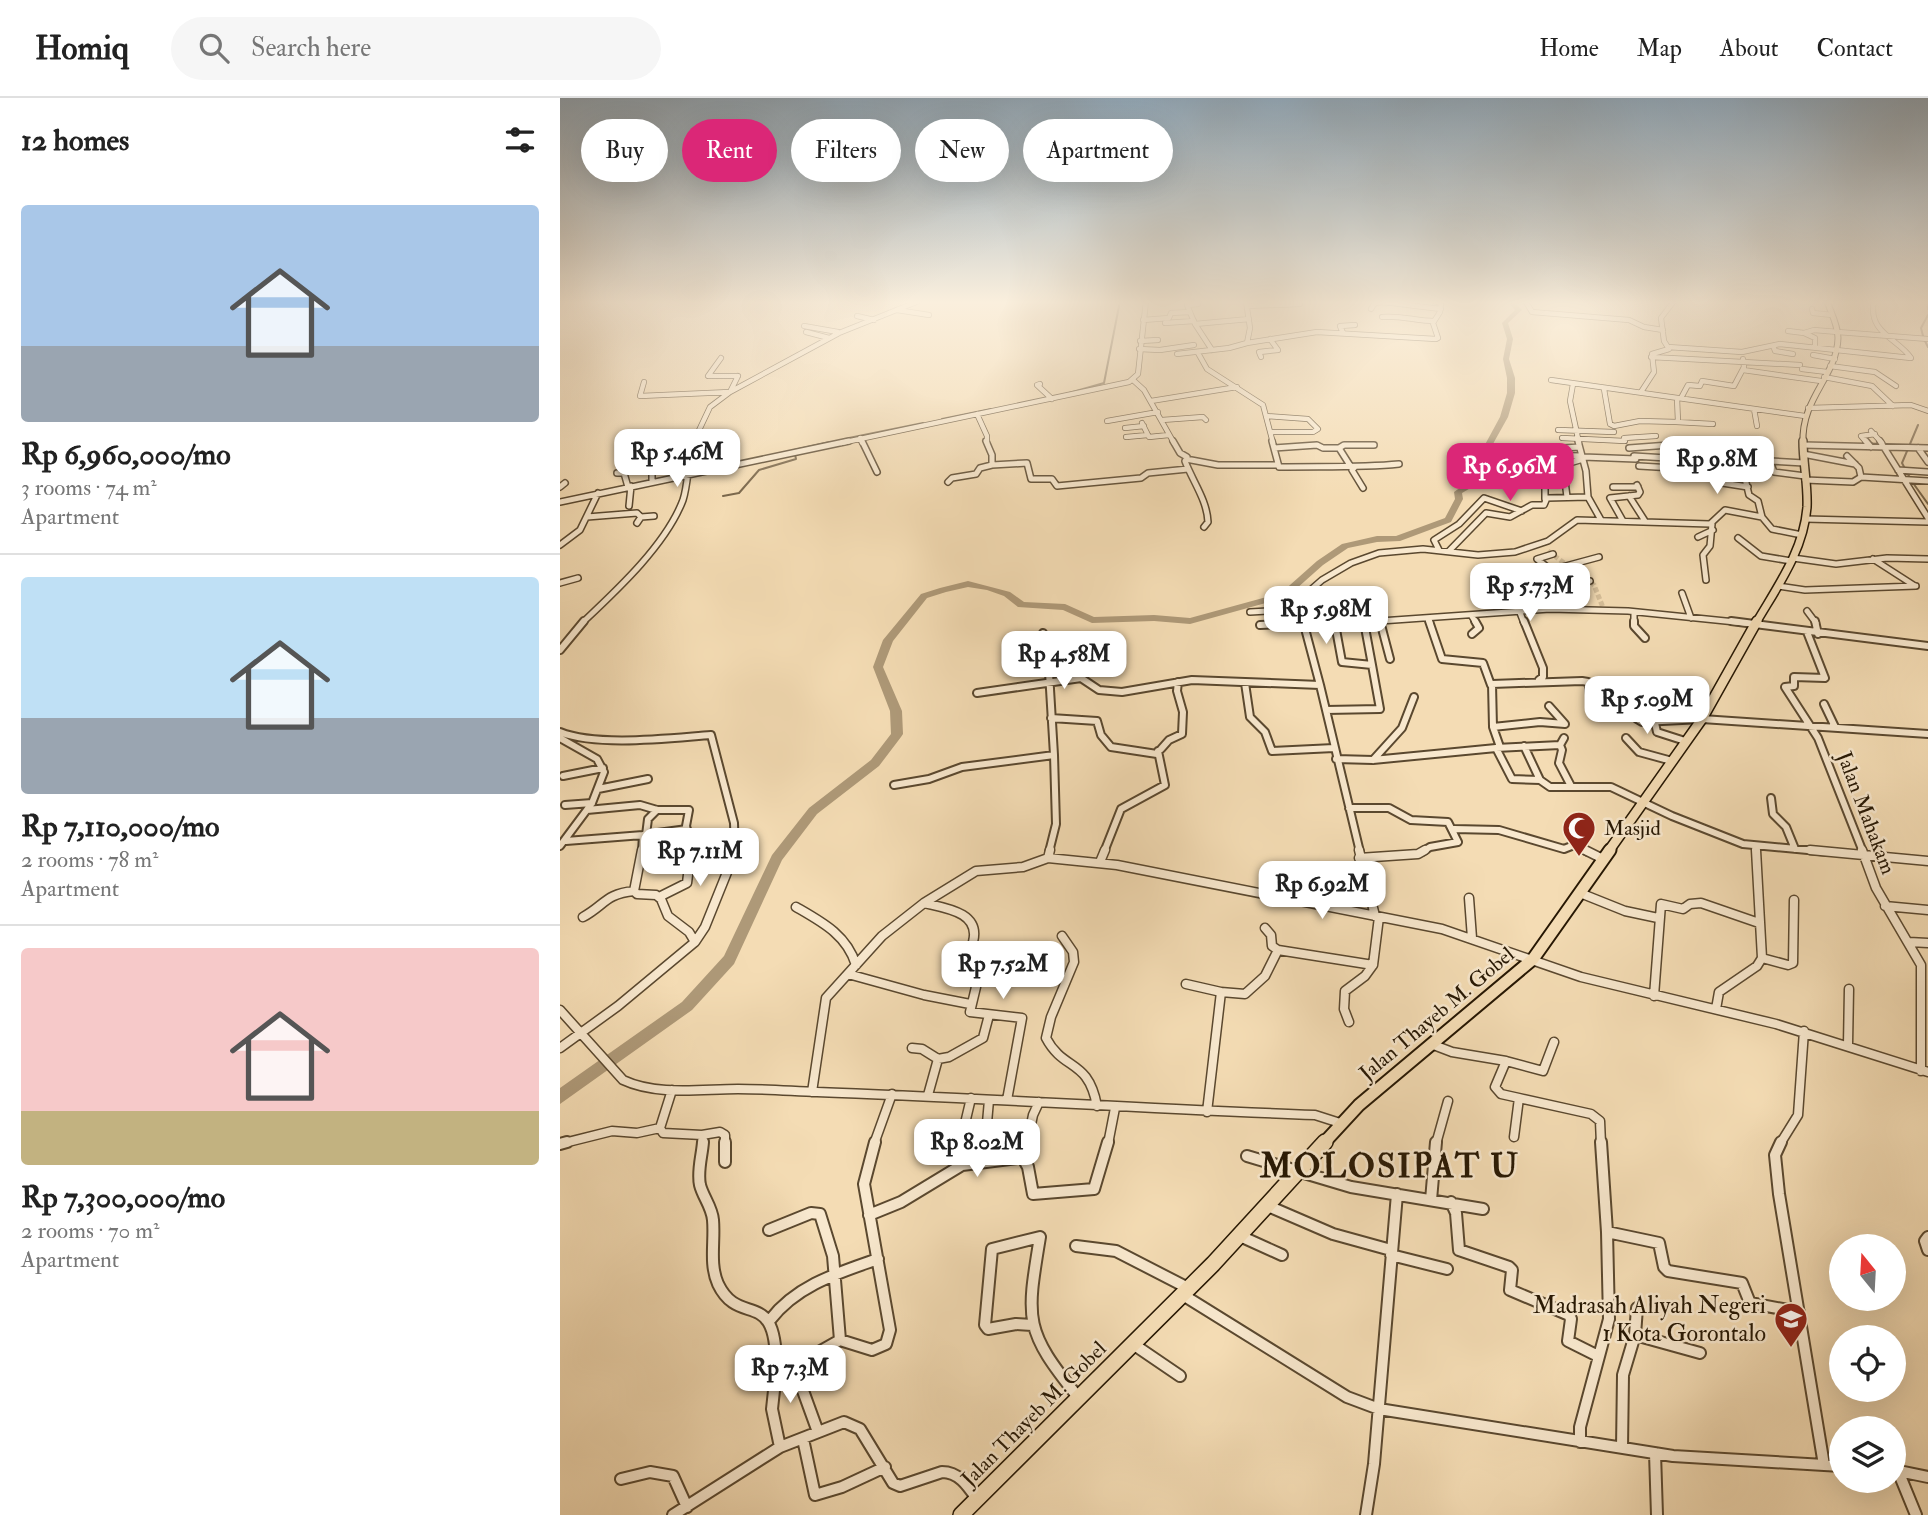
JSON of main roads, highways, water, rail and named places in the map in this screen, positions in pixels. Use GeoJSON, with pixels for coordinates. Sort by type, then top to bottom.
{"type":"FeatureCollection","features":[{"type":"Feature","properties":{"kind":"main road","name":"Jalan Thayeb M. Gobel"},"geometry":{"type":"LineString","coordinates":[[961,1515],[1240,1236],[1340,1123],[1533,959],[1702,719],[1792,560],[1805,519],[1801,436],[1808,408],[1830,367]]}},
{"type":"Feature","properties":{"kind":"waterway"},"geometry":{"type":"LineString","coordinates":[[1069,393],[1104,383],[1107,367]]}},
{"type":"Feature","properties":{"kind":"waterway"},"geometry":{"type":"LineString","coordinates":[[560,1097],[687,1006],[729,960],[777,858],[813,811],[875,763],[897,734],[896,711],[878,667],[888,640],[924,596],[968,584],[1007,594],[1021,605],[1065,607],[1092,620],[1154,618],[1190,621],[1284,595],[1320,563],[1345,546],[1377,539],[1397,539],[1448,520],[1459,499],[1458,492],[1471,484],[1490,455],[1485,452],[1504,417],[1511,393],[1508,367]]}},
{"type":"Feature","properties":{"kind":"waterway"},"geometry":{"type":"LineString","coordinates":[[942,419],[991,409]]}},
{"type":"Feature","properties":{"kind":"waterway"},"geometry":{"type":"LineString","coordinates":[[849,438],[923,423]]}},
{"type":"Feature","properties":{"kind":"waterway"},"geometry":{"type":"LineString","coordinates":[[1910,478],[1902,463],[1918,425]]}},
{"type":"Feature","properties":{"kind":"waterway"},"geometry":{"type":"LineString","coordinates":[[723,496],[739,493],[759,470],[796,459],[794,450],[830,442]]}},
{"type":"Feature","properties":{"kind":"waterway"},"geometry":{"type":"LineString","coordinates":[[1913,483],[1928,504]]}},
{"type":"Feature","properties":{"kind":"tunnel"},"geometry":{"type":"LineString","coordinates":[[1548,551],[1594,585],[1604,610]]}},
{"type":"Feature","properties":{"kind":"place","name":"Masjid"},"geometry":{"type":"Point","coordinates":[1579,858]}},
{"type":"Feature","properties":{"kind":"place","name":"Madrasah Aliyah Negeri 1 Kota Gorontalo"},"geometry":{"type":"Point","coordinates":[1791,1349]}},
{"type":"Feature","properties":{"kind":"district","name":"MOLOSIPAT U"},"geometry":{"type":"Point","coordinates":[1390,1166]}}]}
